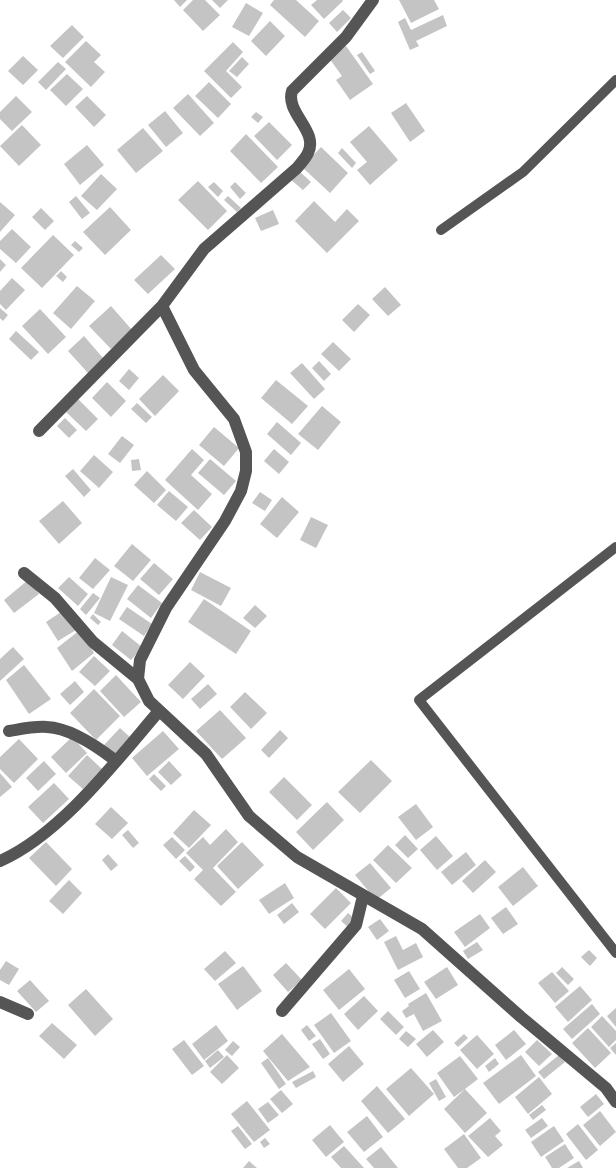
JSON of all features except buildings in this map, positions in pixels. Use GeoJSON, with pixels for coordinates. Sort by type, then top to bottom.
{"type":"FeatureCollection","features":[{"type":"Feature","properties":{"kind":"street"},"geometry":{"type":"LineString","coordinates":[[39,431],[162,306],[204,249],[297,168],[309,153],[309,136],[291,104],[292,91],[346,37],[373,0]]}},
{"type":"Feature","properties":{"kind":"street"},"geometry":{"type":"LineString","coordinates":[[138,679],[140,660],[154,630],[191,568],[225,521],[241,491],[246,471],[246,452],[234,419],[194,370],[162,306]]}},
{"type":"Feature","properties":{"kind":"street"},"geometry":{"type":"LineString","coordinates":[[24,573],[55,598],[93,642],[138,679],[159,711],[206,754],[249,816],[297,857],[422,929],[521,1017],[606,1088],[616,1102]]}},
{"type":"Feature","properties":{"kind":"street"},"geometry":{"type":"LineString","coordinates":[[0,861],[35,841],[98,782],[159,711]]}},
{"type":"Feature","properties":{"kind":"street"},"geometry":{"type":"LineString","coordinates":[[9,731],[48,727],[61,729],[116,760]]}},
{"type":"Feature","properties":{"kind":"street"},"geometry":{"type":"LineString","coordinates":[[282,1011],[356,925],[363,896]]}},
{"type":"Feature","properties":{"kind":"street"},"geometry":{"type":"LineString","coordinates":[[0,1002],[28,1014]]}},
{"type":"Feature","properties":{"kind":"lane"},"geometry":{"type":"LineString","coordinates":[[441,230],[523,172],[616,80]]}},
{"type":"Feature","properties":{"kind":"lane"},"geometry":{"type":"LineString","coordinates":[[616,547],[419,700],[616,953]]}}]}
